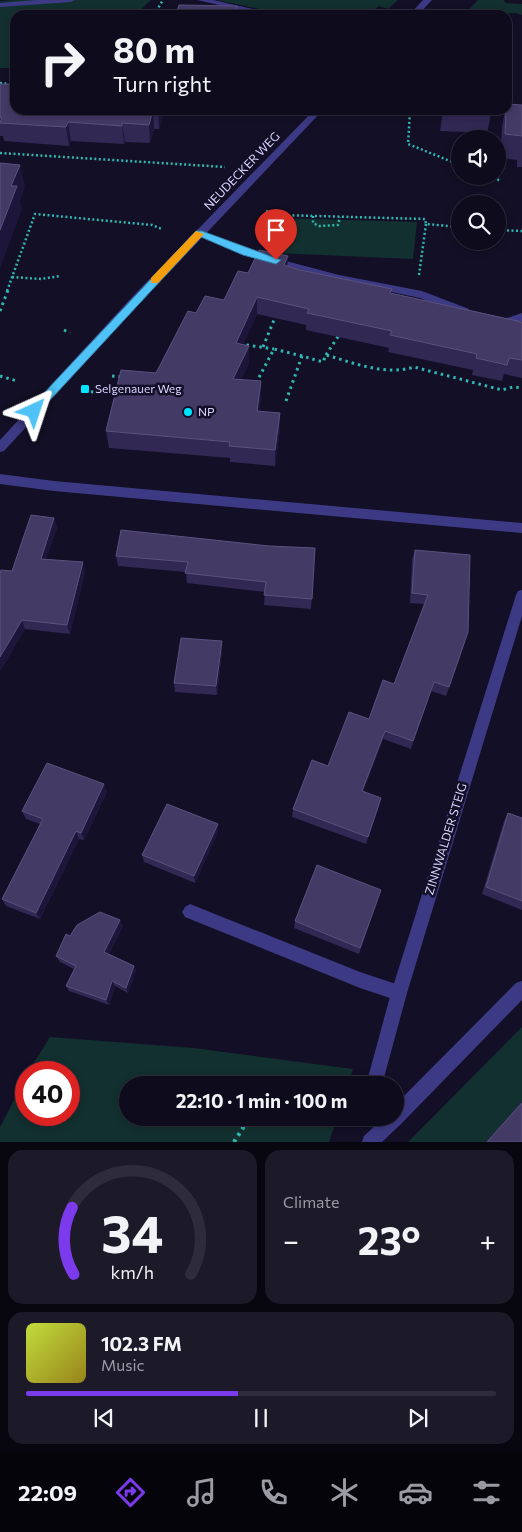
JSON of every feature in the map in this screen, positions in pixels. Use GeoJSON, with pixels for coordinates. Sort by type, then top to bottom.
{"type":"FeatureCollection","features":[{"type":"Feature","properties":{"kind":"street"},"geometry":{"type":"LineString","coordinates":[[0,5],[71,0]]}},
{"type":"Feature","properties":{"kind":"street"},"geometry":{"type":"LineString","coordinates":[[201,0],[251,10]]}},
{"type":"Feature","properties":{"kind":"street"},"geometry":{"type":"LineString","coordinates":[[418,10],[428,0]]}},
{"type":"Feature","properties":{"kind":"street","name":"NEUDECKER WEG"},"geometry":{"type":"LineString","coordinates":[[0,448],[199,234],[314,115]]}},
{"type":"Feature","properties":{"kind":"street"},"geometry":{"type":"LineString","coordinates":[[199,234],[260,257],[339,278],[414,293],[474,316]]}},
{"type":"Feature","properties":{"kind":"street"},"geometry":{"type":"LineString","coordinates":[[488,320],[508,322],[522,317]]}},
{"type":"Feature","properties":{"kind":"street"},"geometry":{"type":"LineString","coordinates":[[0,479],[54,486],[522,528]]}},
{"type":"Feature","properties":{"kind":"street","name":"ZINNWALDER STEIG"},"geometry":{"type":"LineString","coordinates":[[376,1076],[399,993],[522,595]]}},
{"type":"Feature","properties":{"kind":"street"},"geometry":{"type":"LineString","coordinates":[[190,912],[360,980],[399,993]]}},
{"type":"Feature","properties":{"kind":"street"},"geometry":{"type":"LineString","coordinates":[[404,1106],[522,989]]}},
{"type":"Feature","properties":{"kind":"street"},"geometry":{"type":"LineString","coordinates":[[370,1142],[385,1126]]}},
{"type":"Feature","properties":{"kind":"path"},"geometry":{"type":"LineString","coordinates":[[410,115],[408,144],[451,161]]}},
{"type":"Feature","properties":{"kind":"path"},"geometry":{"type":"LineString","coordinates":[[0,154],[225,167]]}},
{"type":"Feature","properties":{"kind":"path"},"geometry":{"type":"LineString","coordinates":[[266,211],[280,215],[425,220],[422,265],[414,293]]}},
{"type":"Feature","properties":{"kind":"path"},"geometry":{"type":"LineString","coordinates":[[0,311],[35,214],[152,225],[162,229]]}},
{"type":"Feature","properties":{"kind":"path"},"geometry":{"type":"LineString","coordinates":[[313,216],[313,223],[332,226],[338,225],[340,217]]}},
{"type":"Feature","properties":{"kind":"path"},"geometry":{"type":"LineString","coordinates":[[426,224],[451,226]]}},
{"type":"Feature","properties":{"kind":"path"},"geometry":{"type":"LineString","coordinates":[[506,230],[522,231]]}},
{"type":"Feature","properties":{"kind":"path"},"geometry":{"type":"LineString","coordinates":[[12,277],[41,279],[60,276]]}},
{"type":"Feature","properties":{"kind":"path"},"geometry":{"type":"LineString","coordinates":[[263,347],[277,314]]}},
{"type":"Feature","properties":{"kind":"path"},"geometry":{"type":"LineString","coordinates":[[64,330],[70,332]]}},
{"type":"Feature","properties":{"kind":"path"},"geometry":{"type":"LineString","coordinates":[[236,343],[274,349],[323,362],[341,332]]}},
{"type":"Feature","properties":{"kind":"path"},"geometry":{"type":"LineString","coordinates":[[254,388],[274,349]]}},
{"type":"Feature","properties":{"kind":"path"},"geometry":{"type":"LineString","coordinates":[[326,355],[388,371],[404,372],[414,367],[502,390],[513,387],[522,388]]}},
{"type":"Feature","properties":{"kind":"path"},"geometry":{"type":"LineString","coordinates":[[286,401],[302,356]]}},
{"type":"Feature","properties":{"kind":"path"},"geometry":{"type":"LineString","coordinates":[[0,376],[17,381]]}},
{"type":"Feature","properties":{"kind":"path"},"geometry":{"type":"LineString","coordinates":[[112,376],[131,377]]}},
{"type":"Feature","properties":{"kind":"path"},"geometry":{"type":"LineString","coordinates":[[85,389],[95,393]]}},
{"type":"Feature","properties":{"kind":"path"},"geometry":{"type":"LineString","coordinates":[[234,1142],[243,1126]]}},
{"type":"Feature","properties":{"kind":"green space"},"geometry":{"type":"Polygon","coordinates":[[[151,0],[140,10],[10,10],[10,68],[0,68],[0,1],[151,0]]]}},
{"type":"Feature","properties":{"kind":"green space"},"geometry":{"type":"Polygon","coordinates":[[[217,0],[398,0],[388,9],[379,6],[374,10],[264,10],[217,0]]]}},
{"type":"Feature","properties":{"kind":"green space"},"geometry":{"type":"Polygon","coordinates":[[[478,0],[504,0],[505,3],[522,4],[522,15],[512,13],[512,10],[469,10],[478,0]]]}},
{"type":"Feature","properties":{"kind":"green space"},"geometry":{"type":"Polygon","coordinates":[[[278,218],[417,222],[413,259],[274,253],[278,218]]]}},
{"type":"Feature","properties":{"kind":"green space"},"geometry":{"type":"Polygon","coordinates":[[[522,1027],[522,1142],[408,1142],[522,1027]]]}},
{"type":"Feature","properties":{"kind":"green space"},"geometry":{"type":"Polygon","coordinates":[[[50,1037],[194,1048],[353,1069],[351,1076],[119,1076],[119,1126],[334,1126],[329,1142],[0,1142],[0,1127],[15,1098],[15,1126],[80,1126],[80,1061],[35,1061],[50,1037]]]}},
{"type":"Feature","properties":{"kind":"building"},"geometry":{"type":"Polygon","coordinates":[[[179,5],[237,6],[236,10],[178,10],[179,5]]]}},
{"type":"Feature","properties":{"kind":"building"},"geometry":{"type":"Polygon","coordinates":[[[0,84],[10,84],[10,115],[152,115],[149,125],[122,123],[122,126],[68,122],[66,127],[0,123],[2,118],[0,117],[0,84]]]}},
{"type":"Feature","properties":{"kind":"building"},"geometry":{"type":"Polygon","coordinates":[[[512,104],[522,105],[522,136],[506,134],[506,115],[512,115],[512,104]]]}},
{"type":"Feature","properties":{"kind":"building"},"geometry":{"type":"Polygon","coordinates":[[[0,163],[20,165],[11,186],[17,186],[0,230],[0,163]]]}},
{"type":"Feature","properties":{"kind":"building"},"geometry":{"type":"Polygon","coordinates":[[[259,250],[288,256],[284,265],[300,270],[392,289],[390,293],[522,322],[522,360],[509,358],[507,365],[476,358],[477,354],[390,335],[392,331],[307,313],[309,309],[257,297],[236,343],[249,346],[233,379],[261,381],[257,411],[280,413],[275,450],[229,446],[230,442],[106,431],[121,370],[156,373],[188,311],[196,313],[205,296],[224,300],[238,271],[248,273],[259,250]]]}},
{"type":"Feature","properties":{"kind":"building"},"geometry":{"type":"Polygon","coordinates":[[[31,515],[54,518],[41,559],[83,562],[67,625],[22,620],[0,657],[0,573],[1,570],[12,571],[31,515]]]}},
{"type":"Feature","properties":{"kind":"building"},"geometry":{"type":"Polygon","coordinates":[[[121,530],[269,546],[315,548],[312,599],[264,595],[266,582],[185,573],[188,562],[116,556],[121,530]]]}},
{"type":"Feature","properties":{"kind":"building"},"geometry":{"type":"Polygon","coordinates":[[[415,550],[470,555],[468,632],[449,687],[434,682],[413,741],[385,731],[362,791],[381,798],[368,837],[293,809],[312,760],[328,766],[349,712],[369,719],[383,680],[394,684],[428,595],[412,593],[415,550]]]}},
{"type":"Feature","properties":{"kind":"building"},"geometry":{"type":"Polygon","coordinates":[[[181,638],[222,641],[216,686],[174,683],[181,638]]]}},
{"type":"Feature","properties":{"kind":"building"},"geometry":{"type":"Polygon","coordinates":[[[47,763],[104,784],[81,833],[76,831],[36,913],[2,899],[43,819],[22,811],[47,763]]]}},
{"type":"Feature","properties":{"kind":"building"},"geometry":{"type":"Polygon","coordinates":[[[167,804],[218,824],[194,876],[142,855],[167,804]]]}},
{"type":"Feature","properties":{"kind":"building"},"geometry":{"type":"Polygon","coordinates":[[[508,813],[522,818],[522,901],[486,887],[508,813]]]}},
{"type":"Feature","properties":{"kind":"building"},"geometry":{"type":"Polygon","coordinates":[[[317,865],[381,890],[360,948],[295,921],[317,865]]]}},
{"type":"Feature","properties":{"kind":"building"},"geometry":{"type":"Polygon","coordinates":[[[100,912],[120,920],[104,952],[134,966],[126,988],[112,981],[106,1000],[66,986],[76,966],[56,956],[66,934],[70,936],[77,925],[100,912]]]}},
{"type":"Feature","properties":{"kind":"building"},"geometry":{"type":"Polygon","coordinates":[[[522,1103],[522,1142],[487,1142],[522,1103]]]}},
{"type":"Feature","properties":{"kind":"slow traffic"},"geometry":{"type":"LineString","coordinates":[[155,280],[199,234]]}},
{"type":"Feature","properties":{"kind":"place","name":"Selgenauer Weg"},"geometry":{"type":"Point","coordinates":[85,389]}},
{"type":"Feature","properties":{"kind":"place","name":"NP"},"geometry":{"type":"Point","coordinates":[188,412]}},
{"type":"Feature","properties":{"kind":"route"},"geometry":{"type":"LineString","coordinates":[[34,411],[199,234],[246,253],[276,260]]}}]}
